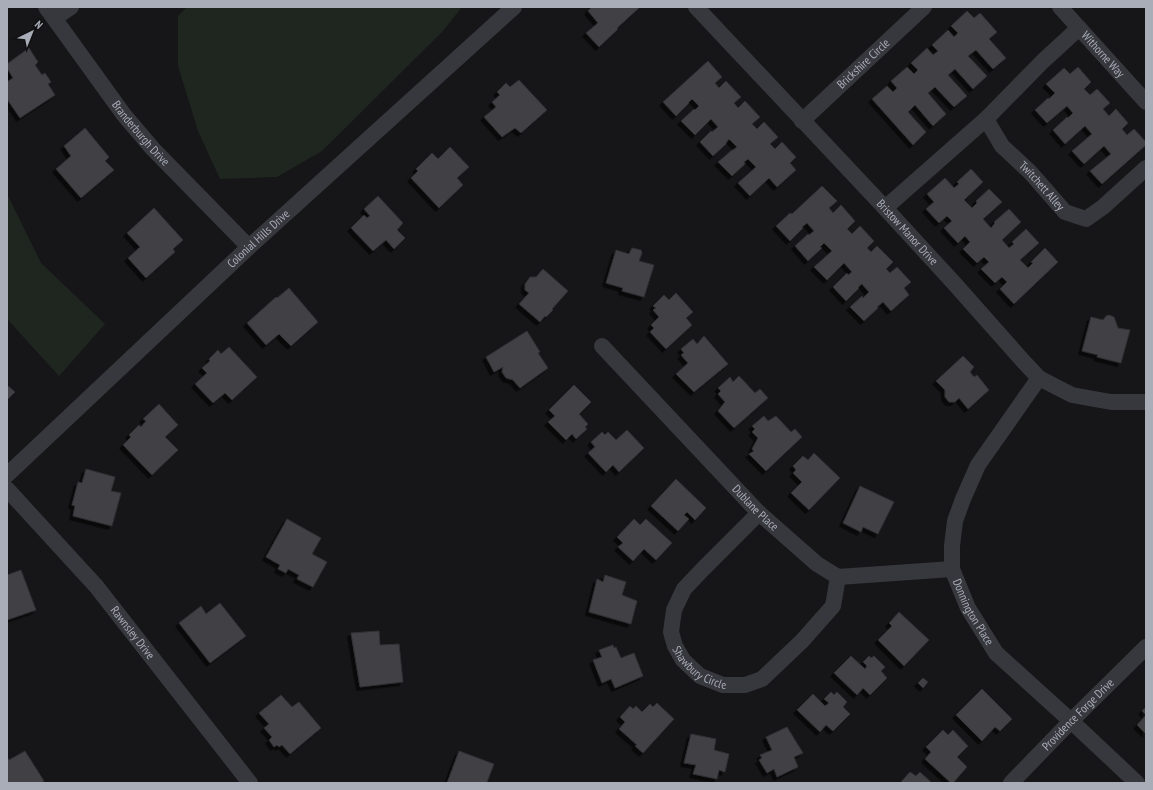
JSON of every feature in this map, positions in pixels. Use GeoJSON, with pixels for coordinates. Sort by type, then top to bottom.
{"type":"FeatureCollection","features":[{"type":"Feature","properties":{"kind":"street"},"geometry":{"type":"LineString","coordinates":[[50,13],[70,7]]}},
{"type":"Feature","properties":{"kind":"street","name":"Colonial Hills Drive"},"geometry":{"type":"LineString","coordinates":[[7,475],[249,247],[514,7]]}},
{"type":"Feature","properties":{"kind":"street","name":"Bristow Manor Drive"},"geometry":{"type":"LineString","coordinates":[[696,7],[885,208],[1039,378],[1072,395],[1111,402],[1146,402]]}},
{"type":"Feature","properties":{"kind":"street","name":"Brickshire Circle"},"geometry":{"type":"LineString","coordinates":[[802,120],[924,7]]}},
{"type":"Feature","properties":{"kind":"street","name":"Withorne Way"},"geometry":{"type":"LineString","coordinates":[[1060,7],[1146,102]]}},
{"type":"Feature","properties":{"kind":"street","name":"Branderburgh Drive"},"geometry":{"type":"LineString","coordinates":[[50,13],[124,115],[153,149],[249,247]]}},
{"type":"Feature","properties":{"kind":"street"},"geometry":{"type":"LineString","coordinates":[[885,208],[986,119],[1043,60],[1079,28]]}},
{"type":"Feature","properties":{"kind":"street","name":"Twitchett Alley"},"geometry":{"type":"LineString","coordinates":[[986,119],[1002,146],[1030,172],[1065,212],[1086,219],[1103,207],[1146,168]]}},
{"type":"Feature","properties":{"kind":"street","name":"Dublane Place"},"geometry":{"type":"LineString","coordinates":[[602,346],[759,513],[816,564],[838,577]]}},
{"type":"Feature","properties":{"kind":"street","name":"Donnington Place"},"geometry":{"type":"LineString","coordinates":[[1039,378],[978,465],[962,499],[955,521],[952,546],[952,569],[968,608],[996,653],[1071,721],[1136,783]]}},
{"type":"Feature","properties":{"kind":"street","name":"Rawnsley Drive"},"geometry":{"type":"LineString","coordinates":[[7,489],[96,586],[250,783]]}},
{"type":"Feature","properties":{"kind":"street","name":"Shawbury Circle"},"geometry":{"type":"LineString","coordinates":[[759,513],[703,568],[684,589],[674,610],[671,632],[675,646],[684,660],[700,676],[723,685],[745,685],[762,679],[802,641],[833,606],[838,577]]}},
{"type":"Feature","properties":{"kind":"street"},"geometry":{"type":"LineString","coordinates":[[838,577],[952,569]]}},
{"type":"Feature","properties":{"kind":"street","name":"Providence Forge Drive"},"geometry":{"type":"LineString","coordinates":[[1011,783],[1146,647]]}},
{"type":"Feature","properties":{"kind":"shaded area"},"geometry":{"type":"Polygon","coordinates":[[[187,7],[462,7],[443,31],[322,151],[277,177],[220,179],[198,131],[178,66],[178,16],[187,7]]]}},
{"type":"Feature","properties":{"kind":"shaded area"},"geometry":{"type":"Polygon","coordinates":[[[7,194],[41,263],[105,324],[59,376],[7,317],[7,194]]]}},
{"type":"Feature","properties":{"kind":"building"},"geometry":{"type":"Polygon","coordinates":[[[592,7],[640,7],[599,47],[586,33],[598,23],[588,11],[592,7]]]}},
{"type":"Feature","properties":{"kind":"building"},"geometry":{"type":"Polygon","coordinates":[[[967,11],[974,18],[980,13],[997,32],[989,39],[1006,58],[993,69],[976,50],[968,56],[987,76],[973,89],[955,69],[948,75],[967,96],[954,107],[935,87],[928,93],[946,114],[933,126],[915,105],[908,112],[926,132],[913,145],[872,99],[887,86],[893,92],[897,88],[891,81],[907,67],[914,74],[918,70],[911,63],[927,48],[933,55],[938,51],[932,45],[948,30],[954,37],[958,33],[951,26],[967,11]]]}},
{"type":"Feature","properties":{"kind":"building"},"geometry":{"type":"Polygon","coordinates":[[[29,48],[38,62],[35,65],[42,75],[45,73],[51,82],[48,84],[55,95],[20,118],[7,99],[7,82],[13,78],[7,68],[7,64],[29,48]]]}},
{"type":"Feature","properties":{"kind":"building"},"geometry":{"type":"Polygon","coordinates":[[[708,61],[722,77],[715,83],[719,88],[726,81],[741,97],[734,103],[738,108],[745,101],[760,117],[752,124],[757,129],[764,122],[778,137],[770,144],[775,149],[782,142],[796,157],[790,163],[796,170],[777,187],[769,178],[750,196],[738,183],[756,167],[748,159],[744,162],[745,164],[732,176],[718,162],[737,147],[729,139],[726,144],[713,156],[700,142],[711,131],[712,132],[718,127],[711,119],[695,135],[681,121],[699,106],[692,99],[676,116],[663,102],[708,61]]]}},
{"type":"Feature","properties":{"kind":"building"},"geometry":{"type":"Polygon","coordinates":[[[1078,67],[1091,82],[1084,89],[1090,95],[1097,89],[1110,103],[1103,109],[1109,116],[1116,109],[1128,123],[1122,129],[1127,135],[1134,129],[1146,142],[1146,145],[1102,184],[1090,171],[1111,154],[1104,146],[1084,164],[1072,151],[1092,134],[1085,126],[1065,144],[1053,130],[1073,113],[1067,106],[1047,123],[1035,110],[1055,93],[1046,84],[1064,68],[1070,74],[1078,67]]]}},
{"type":"Feature","properties":{"kind":"building"},"geometry":{"type":"Polygon","coordinates":[[[519,80],[547,110],[521,133],[515,128],[502,137],[484,117],[496,107],[492,102],[500,95],[497,92],[506,83],[510,87],[519,80]]]}},
{"type":"Feature","properties":{"kind":"building"},"geometry":{"type":"Polygon","coordinates":[[[85,128],[109,157],[105,161],[114,170],[81,198],[56,169],[71,156],[64,146],[85,128]]]}},
{"type":"Feature","properties":{"kind":"building"},"geometry":{"type":"Polygon","coordinates":[[[450,147],[469,167],[457,178],[463,185],[439,208],[411,178],[418,171],[416,169],[432,153],[438,159],[450,147]]]}},
{"type":"Feature","properties":{"kind":"building"},"geometry":{"type":"Polygon","coordinates":[[[971,169],[983,182],[964,200],[972,208],[977,203],[976,201],[989,189],[1002,202],[983,219],[991,228],[995,223],[994,222],[1009,209],[1021,222],[1002,240],[1009,248],[1014,244],[1012,242],[1026,229],[1039,243],[1020,260],[1028,268],[1033,263],[1031,262],[1045,248],[1058,262],[1014,304],[1000,289],[1007,282],[1002,277],[995,283],[981,269],[989,262],[984,257],[977,263],[963,249],[970,242],[965,236],[958,243],[944,228],[952,221],[947,216],[939,223],[926,209],[934,202],[927,194],[945,178],[954,188],[959,184],[957,182],[971,169]]]}},
{"type":"Feature","properties":{"kind":"building"},"geometry":{"type":"Polygon","coordinates":[[[822,186],[837,201],[829,208],[833,213],[841,205],[855,221],[847,229],[852,234],[860,226],[874,241],[867,248],[871,252],[877,246],[893,262],[886,269],[890,273],[897,267],[911,282],[904,288],[909,295],[891,311],[883,302],[864,321],[850,307],[869,292],[862,284],[846,301],[833,287],[847,273],[848,275],[852,272],[844,263],[827,280],[814,267],[832,251],[824,243],[820,247],[822,248],[808,261],[795,246],[808,234],[809,235],[814,231],[807,223],[790,241],[776,226],[790,213],[792,214],[822,186]]]}},
{"type":"Feature","properties":{"kind":"building"},"geometry":{"type":"Polygon","coordinates":[[[378,196],[403,223],[397,230],[405,238],[394,249],[386,240],[373,251],[351,228],[364,215],[367,218],[370,216],[364,209],[378,196]]]}},
{"type":"Feature","properties":{"kind":"building"},"geometry":{"type":"Polygon","coordinates":[[[154,208],[183,240],[173,249],[175,252],[146,278],[128,258],[140,247],[127,233],[154,208]]]}},
{"type":"Feature","properties":{"kind":"building"},"geometry":{"type":"Polygon","coordinates":[[[632,248],[641,250],[642,253],[639,261],[654,265],[644,297],[622,291],[623,288],[606,283],[616,250],[629,254],[632,248]]]}},
{"type":"Feature","properties":{"kind":"building"},"geometry":{"type":"Polygon","coordinates":[[[543,269],[568,291],[552,309],[553,310],[540,322],[519,304],[529,293],[525,290],[525,284],[530,277],[536,277],[543,269]]]}},
{"type":"Feature","properties":{"kind":"building"},"geometry":{"type":"Polygon","coordinates":[[[289,288],[318,322],[291,346],[279,334],[266,345],[247,323],[276,297],[277,298],[289,288]]]}},
{"type":"Feature","properties":{"kind":"building"},"geometry":{"type":"Polygon","coordinates":[[[676,293],[693,312],[686,318],[692,325],[666,349],[650,332],[654,328],[651,325],[659,317],[653,310],[656,308],[653,306],[664,295],[669,300],[676,293]]]}},
{"type":"Feature","properties":{"kind":"building"},"geometry":{"type":"Polygon","coordinates":[[[1109,315],[1114,317],[1118,328],[1130,330],[1121,363],[1097,357],[1098,355],[1082,351],[1091,317],[1103,320],[1109,315]]]}},
{"type":"Feature","properties":{"kind":"building"},"geometry":{"type":"Polygon","coordinates":[[[527,331],[540,352],[538,353],[548,368],[520,388],[513,380],[506,378],[502,372],[503,367],[494,372],[486,357],[527,331]]]}},
{"type":"Feature","properties":{"kind":"building"},"geometry":{"type":"Polygon","coordinates":[[[704,336],[728,364],[694,392],[676,374],[688,363],[681,355],[684,353],[681,349],[693,339],[697,344],[704,336]]]}},
{"type":"Feature","properties":{"kind":"building"},"geometry":{"type":"Polygon","coordinates":[[[229,347],[257,377],[232,400],[225,393],[213,403],[195,384],[207,373],[202,368],[210,361],[209,359],[218,350],[221,354],[229,347]]]}},
{"type":"Feature","properties":{"kind":"building"},"geometry":{"type":"Polygon","coordinates":[[[963,356],[974,367],[970,372],[974,377],[977,375],[989,390],[968,409],[959,398],[955,402],[949,402],[945,397],[945,390],[936,381],[963,356]]]}},
{"type":"Feature","properties":{"kind":"building"},"geometry":{"type":"Polygon","coordinates":[[[739,376],[755,393],[760,389],[768,398],[734,428],[718,411],[725,402],[718,394],[721,391],[718,388],[730,377],[733,382],[739,376]]]}},
{"type":"Feature","properties":{"kind":"building"},"geometry":{"type":"Polygon","coordinates":[[[7,385],[15,392],[7,400],[7,385]]]}},
{"type":"Feature","properties":{"kind":"building"},"geometry":{"type":"Polygon","coordinates":[[[574,385],[591,402],[579,414],[588,424],[585,427],[587,429],[576,439],[572,434],[566,440],[548,422],[555,416],[549,410],[574,385]]]}},
{"type":"Feature","properties":{"kind":"building"},"geometry":{"type":"Polygon","coordinates":[[[159,404],[178,425],[165,437],[178,450],[152,475],[123,445],[131,437],[129,435],[139,425],[141,427],[146,421],[143,419],[159,404]]]}},
{"type":"Feature","properties":{"kind":"building"},"geometry":{"type":"Polygon","coordinates":[[[764,416],[768,421],[776,416],[791,432],[795,429],[802,437],[766,471],[749,454],[754,451],[752,449],[758,438],[752,432],[755,429],[752,426],[764,416]]]}},
{"type":"Feature","properties":{"kind":"building"},"geometry":{"type":"Polygon","coordinates":[[[627,430],[644,448],[619,472],[613,465],[606,472],[588,453],[595,447],[591,442],[602,432],[605,435],[608,432],[616,440],[627,430]]]}},
{"type":"Feature","properties":{"kind":"building"},"geometry":{"type":"Polygon","coordinates":[[[814,453],[840,478],[809,510],[791,493],[802,482],[793,473],[796,470],[793,466],[803,456],[808,460],[814,453]]]}},
{"type":"Feature","properties":{"kind":"building"},"geometry":{"type":"Polygon","coordinates":[[[86,469],[115,477],[111,491],[121,493],[112,526],[73,516],[75,506],[72,505],[78,482],[82,483],[86,469]]]}},
{"type":"Feature","properties":{"kind":"building"},"geometry":{"type":"Polygon","coordinates":[[[676,479],[706,508],[695,520],[687,512],[684,515],[689,519],[678,531],[651,506],[676,479]]]}},
{"type":"Feature","properties":{"kind":"building"},"geometry":{"type":"Polygon","coordinates":[[[860,486],[894,502],[878,534],[863,527],[861,532],[843,523],[860,486]]]}},
{"type":"Feature","properties":{"kind":"building"},"geometry":{"type":"Polygon","coordinates":[[[287,519],[321,538],[312,554],[327,562],[313,587],[297,579],[299,575],[288,569],[286,573],[278,569],[280,565],[266,557],[287,519]]]}},
{"type":"Feature","properties":{"kind":"building"},"geometry":{"type":"Polygon","coordinates":[[[634,519],[640,525],[646,519],[672,543],[656,560],[644,549],[633,561],[618,547],[623,543],[617,537],[634,519]]]}},
{"type":"Feature","properties":{"kind":"building"},"geometry":{"type":"Polygon","coordinates":[[[21,570],[36,610],[7,620],[7,575],[21,570]]]}},
{"type":"Feature","properties":{"kind":"building"},"geometry":{"type":"Polygon","coordinates":[[[605,575],[626,582],[622,595],[637,601],[631,624],[589,612],[597,579],[603,582],[605,575]]]}},
{"type":"Feature","properties":{"kind":"building"},"geometry":{"type":"Polygon","coordinates":[[[220,603],[246,636],[210,663],[179,623],[201,606],[206,614],[220,603]]]}},
{"type":"Feature","properties":{"kind":"building"},"geometry":{"type":"Polygon","coordinates":[[[899,612],[929,640],[904,666],[878,640],[892,626],[889,623],[899,612]]]}},
{"type":"Feature","properties":{"kind":"building"},"geometry":{"type":"Polygon","coordinates":[[[379,631],[380,645],[399,644],[403,682],[360,687],[351,633],[379,631]]]}},
{"type":"Feature","properties":{"kind":"building"},"geometry":{"type":"Polygon","coordinates":[[[613,645],[614,648],[616,647],[621,658],[634,653],[643,676],[615,688],[611,679],[602,683],[593,660],[602,657],[599,650],[613,645]]]}},
{"type":"Feature","properties":{"kind":"building"},"geometry":{"type":"Polygon","coordinates":[[[851,656],[865,669],[867,666],[863,662],[869,656],[871,658],[874,656],[885,667],[881,671],[887,678],[870,695],[863,688],[857,695],[834,673],[851,656]]]}},
{"type":"Feature","properties":{"kind":"building"},"geometry":{"type":"Polygon","coordinates":[[[923,678],[928,682],[923,688],[918,683],[923,678]]]}},
{"type":"Feature","properties":{"kind":"building"},"geometry":{"type":"Polygon","coordinates":[[[982,689],[1012,719],[1000,731],[995,727],[982,741],[956,715],[982,689]]]}},
{"type":"Feature","properties":{"kind":"building"},"geometry":{"type":"Polygon","coordinates":[[[831,692],[834,695],[837,692],[847,702],[843,707],[850,714],[833,731],[826,725],[820,732],[797,710],[813,694],[825,706],[829,703],[824,699],[831,692]]]}},
{"type":"Feature","properties":{"kind":"building"},"geometry":{"type":"Polygon","coordinates":[[[281,695],[292,707],[299,702],[321,728],[290,754],[282,745],[279,747],[277,745],[274,747],[269,740],[272,737],[264,728],[269,724],[259,713],[281,695]]]}},
{"type":"Feature","properties":{"kind":"building"},"geometry":{"type":"Polygon","coordinates":[[[657,703],[674,719],[643,753],[635,746],[637,745],[619,729],[625,722],[620,717],[630,706],[633,709],[636,706],[642,712],[650,704],[653,707],[657,703]]]}},
{"type":"Feature","properties":{"kind":"building"},"geometry":{"type":"Polygon","coordinates":[[[1146,707],[1146,715],[1142,711],[1146,707]]]}},
{"type":"Feature","properties":{"kind":"building"},"geometry":{"type":"Polygon","coordinates":[[[1146,715],[1146,734],[1137,725],[1146,715]]]}},
{"type":"Feature","properties":{"kind":"building"},"geometry":{"type":"Polygon","coordinates":[[[787,727],[803,753],[794,757],[798,767],[777,777],[774,769],[767,773],[759,760],[762,758],[760,755],[772,750],[766,737],[787,727]]]}},
{"type":"Feature","properties":{"kind":"building"},"geometry":{"type":"Polygon","coordinates":[[[943,730],[948,735],[953,730],[968,746],[957,757],[967,767],[953,783],[951,783],[925,759],[931,752],[926,747],[943,730]]]}},
{"type":"Feature","properties":{"kind":"building"},"geometry":{"type":"Polygon","coordinates":[[[691,734],[716,739],[714,750],[729,754],[725,772],[719,770],[717,779],[693,774],[696,765],[684,763],[691,734]]]}},
{"type":"Feature","properties":{"kind":"building"},"geometry":{"type":"Polygon","coordinates":[[[25,751],[44,781],[41,783],[7,783],[7,757],[9,760],[25,751]]]}},
{"type":"Feature","properties":{"kind":"building"},"geometry":{"type":"Polygon","coordinates":[[[459,751],[494,764],[487,782],[488,783],[447,783],[459,751]]]}},
{"type":"Feature","properties":{"kind":"building"},"geometry":{"type":"Polygon","coordinates":[[[910,772],[916,776],[920,772],[932,783],[900,783],[910,772]]]}}]}
